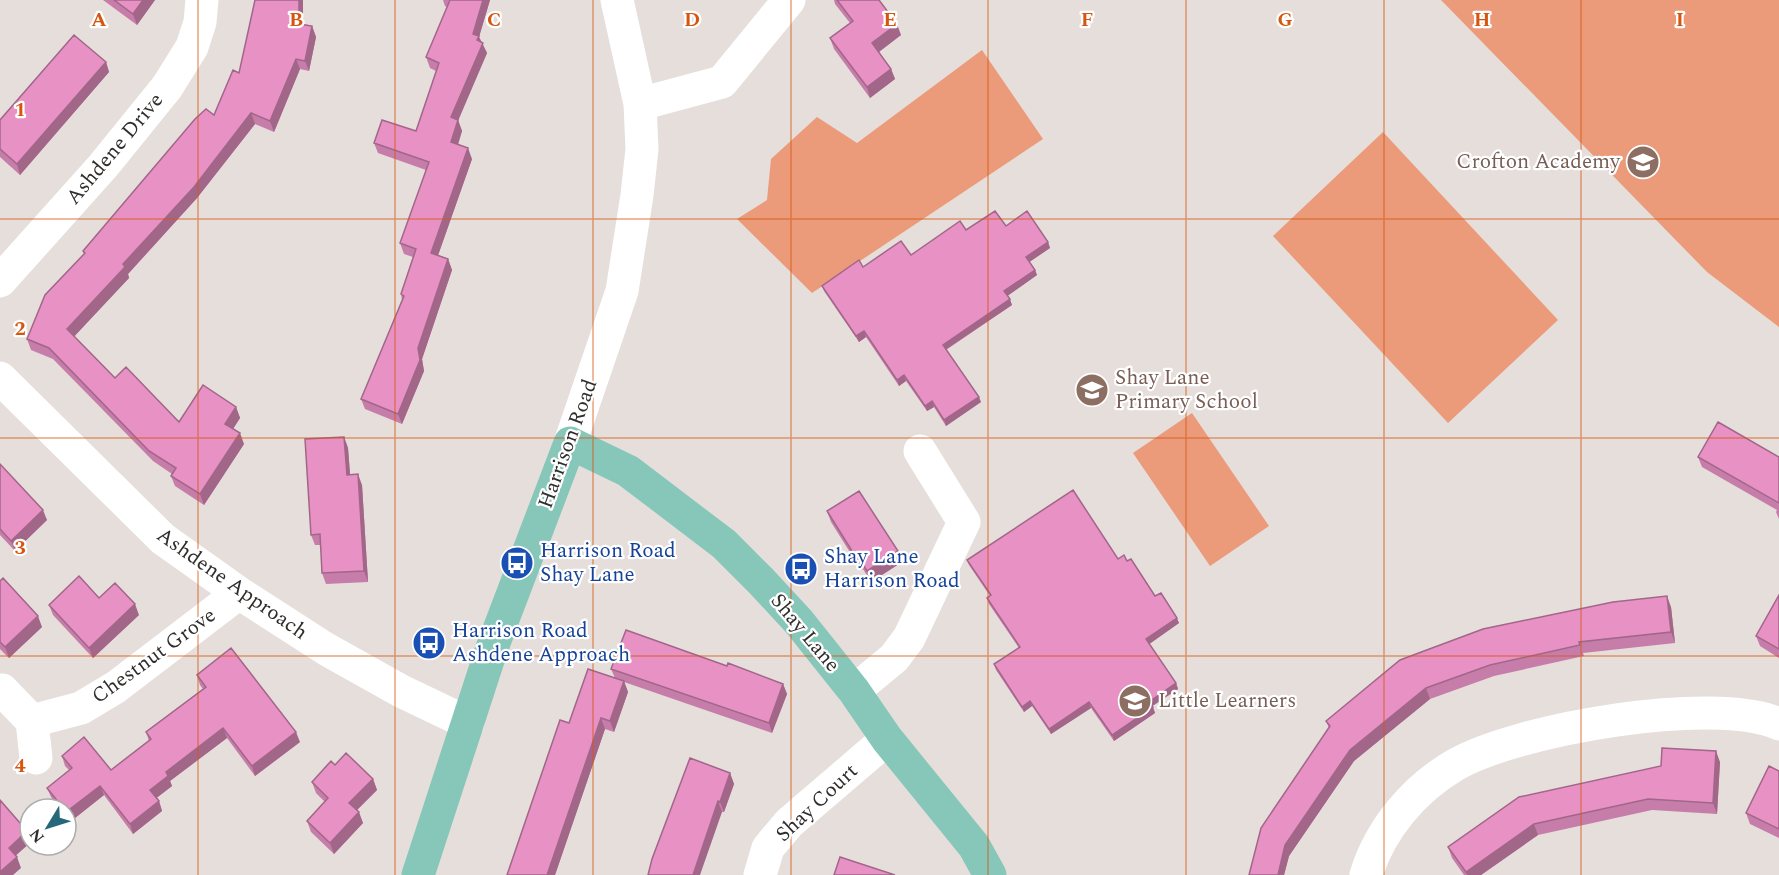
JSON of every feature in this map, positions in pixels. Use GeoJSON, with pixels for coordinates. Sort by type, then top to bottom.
{"type":"FeatureCollection","features":[{"type":"Feature","properties":{"kind":"main road","name":"Shay Lane"},"geometry":{"type":"LineString","coordinates":[[570,443],[628,471],[723,544],[799,622],[854,691],[887,739],[974,846],[990,875]]}},
{"type":"Feature","properties":{"kind":"main road","name":"Harrison Road"},"geometry":{"type":"LineString","coordinates":[[418,875],[492,648],[570,443]]}},
{"type":"Feature","properties":{"kind":"street","name":"Ashdene Drive"},"geometry":{"type":"LineString","coordinates":[[0,281],[103,166],[167,87],[192,47],[200,22],[202,0]]}},
{"type":"Feature","properties":{"kind":"street","name":"Harrison Road"},"geometry":{"type":"LineString","coordinates":[[570,443],[622,291],[640,161],[640,104],[617,0]]}},
{"type":"Feature","properties":{"kind":"street"},"geometry":{"type":"LineString","coordinates":[[640,104],[722,82],[789,1]]}},
{"type":"Feature","properties":{"kind":"street","name":"Ashdene Approach"},"geometry":{"type":"LineString","coordinates":[[0,378],[163,539],[239,593],[382,681],[468,723]]}},
{"type":"Feature","properties":{"kind":"street"},"geometry":{"type":"LineString","coordinates":[[854,691],[894,658],[909,638],[964,522],[920,451]]}},
{"type":"Feature","properties":{"kind":"street","name":"Chestnut Grove"},"geometry":{"type":"LineString","coordinates":[[32,721],[81,708],[116,687],[239,593]]}},
{"type":"Feature","properties":{"kind":"street"},"geometry":{"type":"LineString","coordinates":[[2,690],[32,721],[36,758]]}},
{"type":"Feature","properties":{"kind":"street"},"geometry":{"type":"LineString","coordinates":[[1366,875],[1372,854],[1403,808],[1424,788],[1456,764],[1487,751],[1575,729],[1656,715],[1736,715],[1779,724]]}},
{"type":"Feature","properties":{"kind":"street","name":"Shay Court"},"geometry":{"type":"LineString","coordinates":[[760,875],[768,848],[789,823],[887,739]]}},
{"type":"Feature","properties":{"kind":"shaded area","name":"Crofton Academy"},"geometry":{"type":"Polygon","coordinates":[[[1441,0],[1779,0],[1779,327],[1707,272],[1441,0]]]}},
{"type":"Feature","properties":{"kind":"shaded area"},"geometry":{"type":"Polygon","coordinates":[[[982,50],[1043,139],[812,293],[737,219],[767,200],[771,159],[817,117],[857,143],[982,50]]]}},
{"type":"Feature","properties":{"kind":"shaded area"},"geometry":{"type":"Polygon","coordinates":[[[1383,132],[1558,320],[1448,423],[1273,236],[1383,132]]]}},
{"type":"Feature","properties":{"kind":"shaded area"},"geometry":{"type":"Polygon","coordinates":[[[1192,413],[1269,526],[1210,566],[1133,453],[1192,413]]]}},
{"type":"Feature","properties":{"kind":"building"},"geometry":{"type":"Polygon","coordinates":[[[114,0],[143,0],[133,14],[114,0]]]}},
{"type":"Feature","properties":{"kind":"building"},"geometry":{"type":"Polygon","coordinates":[[[255,0],[299,0],[299,24],[312,26],[305,61],[296,59],[270,121],[251,113],[194,187],[123,264],[125,267],[67,329],[115,378],[126,367],[179,422],[203,385],[236,407],[225,424],[240,433],[200,494],[171,476],[176,468],[149,451],[49,348],[27,339],[45,295],[85,253],[83,251],[195,119],[206,109],[214,115],[233,70],[239,73],[255,0]]]}},
{"type":"Feature","properties":{"kind":"building"},"geometry":{"type":"Polygon","coordinates":[[[450,0],[483,0],[473,34],[479,36],[477,40],[483,43],[451,117],[458,120],[451,142],[468,148],[431,253],[448,259],[418,348],[420,360],[398,414],[361,399],[404,296],[401,294],[416,249],[400,243],[429,162],[374,143],[382,120],[416,131],[439,63],[426,57],[450,0]]]}},
{"type":"Feature","properties":{"kind":"building"},"geometry":{"type":"Polygon","coordinates":[[[837,0],[879,0],[897,24],[872,43],[891,69],[867,87],[830,38],[853,21],[837,0]]]}},
{"type":"Feature","properties":{"kind":"building"},"geometry":{"type":"Polygon","coordinates":[[[74,35],[106,62],[17,164],[0,149],[0,120],[74,35]]]}},
{"type":"Feature","properties":{"kind":"building"},"geometry":{"type":"Polygon","coordinates":[[[995,211],[1006,226],[1027,211],[1048,242],[1026,257],[1035,270],[1004,291],[1010,299],[943,345],[979,397],[944,420],[932,401],[925,406],[904,375],[897,380],[864,331],[856,336],[822,286],[859,260],[863,267],[901,241],[911,255],[960,221],[966,230],[995,211]]]}},
{"type":"Feature","properties":{"kind":"building"},"geometry":{"type":"Polygon","coordinates":[[[1718,422],[1779,457],[1779,503],[1698,457],[1718,422]]]}},
{"type":"Feature","properties":{"kind":"building"},"geometry":{"type":"Polygon","coordinates":[[[344,437],[347,475],[358,474],[364,571],[322,573],[320,534],[311,535],[305,439],[344,437]]]}},
{"type":"Feature","properties":{"kind":"building"},"geometry":{"type":"Polygon","coordinates":[[[0,464],[43,510],[11,541],[0,529],[0,464]]]}},
{"type":"Feature","properties":{"kind":"building"},"geometry":{"type":"Polygon","coordinates":[[[1073,490],[1118,559],[1124,555],[1127,561],[1131,559],[1155,596],[1161,593],[1177,618],[1146,639],[1176,683],[1149,702],[1153,707],[1112,735],[1089,702],[1049,729],[1030,701],[1022,707],[994,664],[1020,647],[987,598],[991,595],[967,560],[1073,490]]]}},
{"type":"Feature","properties":{"kind":"building"},"geometry":{"type":"Polygon","coordinates":[[[859,491],[898,551],[867,571],[827,511],[859,491]]]}},
{"type":"Feature","properties":{"kind":"building"},"geometry":{"type":"Polygon","coordinates":[[[79,576],[99,598],[115,583],[135,604],[89,648],[49,605],[79,576]]]}},
{"type":"Feature","properties":{"kind":"building"},"geometry":{"type":"Polygon","coordinates":[[[3,578],[38,616],[5,647],[0,642],[0,581],[3,578]]]}},
{"type":"Feature","properties":{"kind":"building"},"geometry":{"type":"Polygon","coordinates":[[[1779,595],[1779,649],[1756,636],[1779,595]]]}},
{"type":"Feature","properties":{"kind":"building"},"geometry":{"type":"Polygon","coordinates":[[[1667,596],[1671,632],[1579,642],[1580,645],[1490,665],[1426,688],[1350,750],[1285,845],[1278,875],[1249,875],[1261,828],[1330,726],[1326,721],[1400,660],[1483,629],[1613,602],[1667,596]]]}},
{"type":"Feature","properties":{"kind":"building"},"geometry":{"type":"Polygon","coordinates":[[[626,630],[727,666],[728,663],[783,684],[769,723],[611,669],[626,630]]]}},
{"type":"Feature","properties":{"kind":"building"},"geometry":{"type":"Polygon","coordinates":[[[231,648],[296,732],[252,766],[223,728],[166,772],[168,776],[150,790],[159,801],[130,824],[100,786],[78,803],[78,797],[54,797],[47,788],[72,768],[62,756],[84,737],[111,770],[151,739],[146,732],[206,687],[197,675],[231,648]]]}},
{"type":"Feature","properties":{"kind":"building"},"geometry":{"type":"Polygon","coordinates":[[[588,669],[624,681],[610,721],[601,718],[547,875],[507,875],[560,720],[569,723],[588,669]]]}},
{"type":"Feature","properties":{"kind":"building"},"geometry":{"type":"Polygon","coordinates":[[[1662,748],[1716,751],[1713,803],[1648,799],[1534,824],[1466,872],[1448,847],[1519,797],[1661,766],[1662,748]]]}},
{"type":"Feature","properties":{"kind":"building"},"geometry":{"type":"Polygon","coordinates":[[[346,753],[373,779],[349,803],[359,812],[330,843],[307,821],[328,798],[312,782],[331,761],[335,765],[346,753]]]}},
{"type":"Feature","properties":{"kind":"building"},"geometry":{"type":"Polygon","coordinates":[[[690,758],[730,773],[720,802],[718,801],[693,875],[648,875],[652,859],[690,758]]]}},
{"type":"Feature","properties":{"kind":"building"},"geometry":{"type":"Polygon","coordinates":[[[1769,766],[1779,771],[1779,829],[1746,813],[1769,766]]]}},
{"type":"Feature","properties":{"kind":"building"},"geometry":{"type":"Polygon","coordinates":[[[0,800],[18,821],[18,840],[9,848],[17,857],[0,872],[0,800]]]}},
{"type":"Feature","properties":{"kind":"building"},"geometry":{"type":"Polygon","coordinates":[[[840,857],[895,875],[834,875],[840,857]]]}},
{"type":"Feature","properties":{"kind":"place","name":"Crofton Academy"},"geometry":{"type":"Point","coordinates":[1643,162]}},
{"type":"Feature","properties":{"kind":"place","name":"Shay Lane Primary School"},"geometry":{"type":"Point","coordinates":[1092,390]}},
{"type":"Feature","properties":{"kind":"place","name":"Harrison Road Shay Lane"},"geometry":{"type":"Point","coordinates":[517,563]}},
{"type":"Feature","properties":{"kind":"place","name":"Shay Lane Harrison Road"},"geometry":{"type":"Point","coordinates":[801,569]}},
{"type":"Feature","properties":{"kind":"place","name":"Harrison Road Ashdene Approach"},"geometry":{"type":"Point","coordinates":[429,643]}},
{"type":"Feature","properties":{"kind":"place","name":"Little Learners"},"geometry":{"type":"Point","coordinates":[1135,701]}}]}
